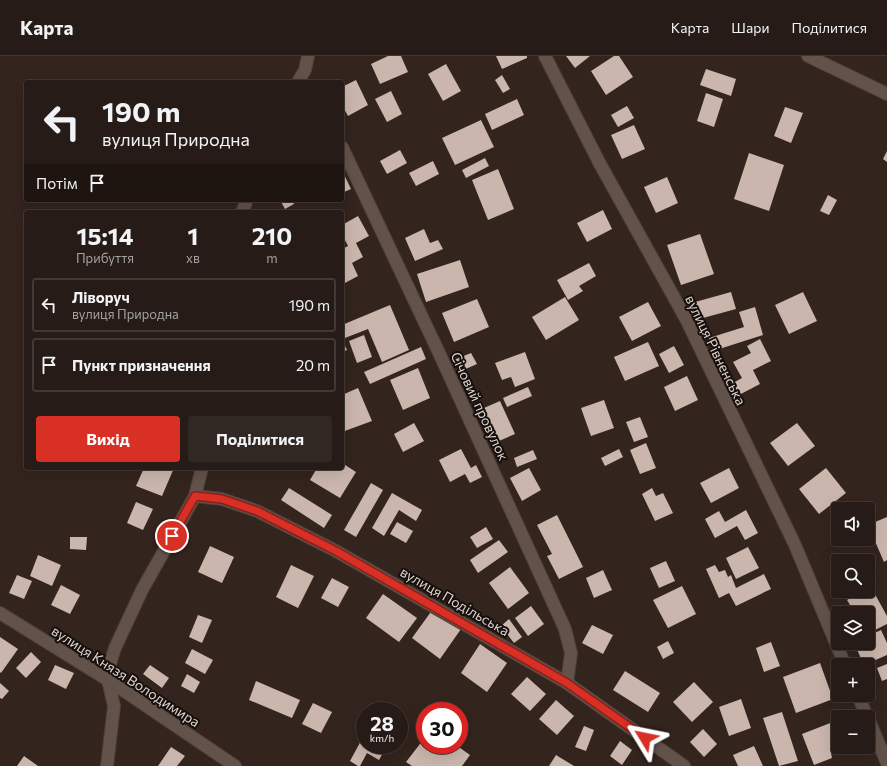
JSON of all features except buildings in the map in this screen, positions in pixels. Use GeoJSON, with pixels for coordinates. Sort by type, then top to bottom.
{"type":"FeatureCollection","features":[{"type":"Feature","properties":{"kind":"street"},"geometry":{"type":"LineString","coordinates":[[299,80],[305,70],[308,56]]}},
{"type":"Feature","properties":{"kind":"street","name":"вулиця Рівненська"},"geometry":{"type":"LineString","coordinates":[[545,56],[600,164],[686,319],[795,545],[842,658]]}},
{"type":"Feature","properties":{"kind":"street"},"geometry":{"type":"LineString","coordinates":[[808,56],[887,94]]}},
{"type":"Feature","properties":{"kind":"street"},"geometry":{"type":"LineString","coordinates":[[305,70],[310,80]]}},
{"type":"Feature","properties":{"kind":"street","name":"Січовий провулок"},"geometry":{"type":"LineString","coordinates":[[344,151],[440,355],[565,629],[571,653],[567,683]]}},
{"type":"Feature","properties":{"kind":"street"},"geometry":{"type":"LineString","coordinates":[[107,766],[114,706],[108,680],[110,664],[115,648],[142,590],[195,496],[202,470]]}},
{"type":"Feature","properties":{"kind":"street","name":"вулиця Подільська"},"geometry":{"type":"LineString","coordinates":[[195,496],[222,499],[257,511],[336,551],[567,683],[684,766]]}},
{"type":"Feature","properties":{"kind":"street","name":"вулиця Князя Володимира"},"geometry":{"type":"LineString","coordinates":[[0,613],[108,680],[235,766]]}},
{"type":"Feature","properties":{"kind":"street"},"geometry":{"type":"LineString","coordinates":[[875,735],[887,763]]}},
{"type":"Feature","properties":{"kind":"route"},"geometry":{"type":"LineString","coordinates":[[172,536],[195,496],[222,499],[257,511],[336,551],[567,683],[645,738]]}}]}
